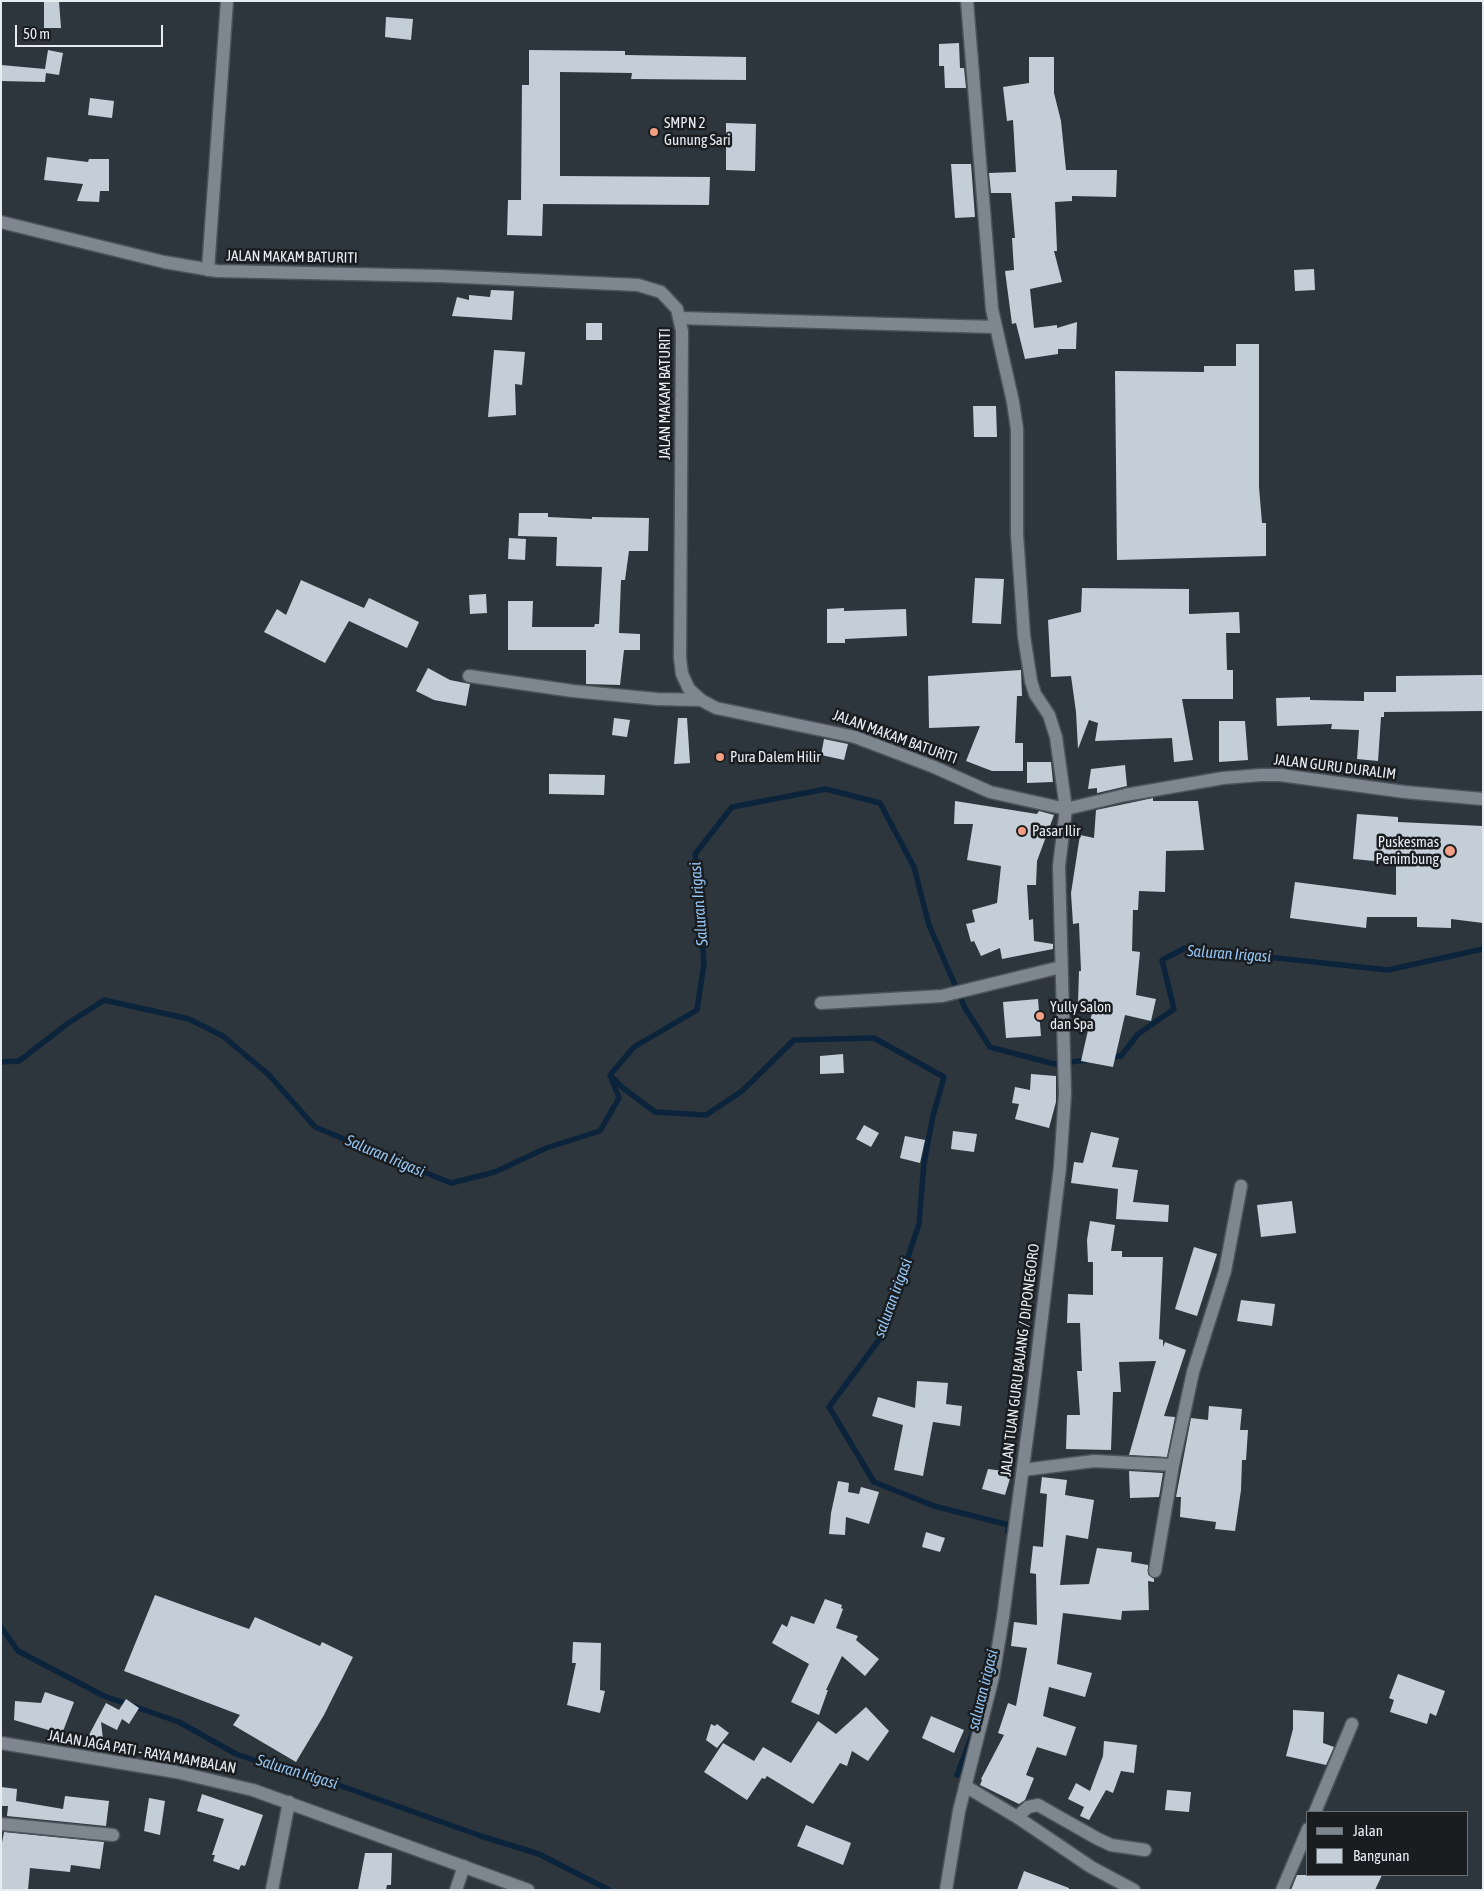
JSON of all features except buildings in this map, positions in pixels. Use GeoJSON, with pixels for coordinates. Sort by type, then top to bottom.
{"type":"FeatureCollection","features":[{"type":"Feature","properties":{"kind":"street"},"geometry":{"type":"LineString","coordinates":[[208,270],[227,1]]}},
{"type":"Feature","properties":{"kind":"street"},"geometry":{"type":"LineString","coordinates":[[967,1],[994,327],[1013,402],[1017,429],[1017,534],[1020,601],[1027,660],[1035,694],[1049,715],[1056,736],[1066,809]]}},
{"type":"Feature","properties":{"kind":"street","name":"JALAN MAKAM BATURITI"},"geometry":{"type":"LineString","coordinates":[[1,222],[164,262],[208,270],[638,285],[654,288],[667,296],[677,309],[682,331],[680,666],[690,689],[701,700],[716,708],[855,737],[934,767],[990,792],[1066,809]]}},
{"type":"Feature","properties":{"kind":"street"},"geometry":{"type":"LineString","coordinates":[[680,318],[994,327]]}},
{"type":"Feature","properties":{"kind":"street"},"geometry":{"type":"LineString","coordinates":[[469,676],[573,691],[657,699],[701,700]]}},
{"type":"Feature","properties":{"kind":"street","name":"JALAN GURU DURALIM"},"geometry":{"type":"LineString","coordinates":[[1066,809],[1125,795],[1223,778],[1261,774],[1405,792],[1483,799]]}},
{"type":"Feature","properties":{"kind":"street","name":"JALAN TUAN GURU BAJANG / DIPONEGORO"},"geometry":{"type":"LineString","coordinates":[[946,1890],[965,1786],[993,1677],[1023,1470],[1060,1167],[1065,1094],[1059,866],[1066,809]]}},
{"type":"Feature","properties":{"kind":"street"},"geometry":{"type":"LineString","coordinates":[[821,1003],[942,996],[1061,967]]}},
{"type":"Feature","properties":{"kind":"street"},"geometry":{"type":"LineString","coordinates":[[1155,1571],[1173,1465],[1193,1372],[1226,1271],[1242,1186]]}},
{"type":"Feature","properties":{"kind":"street"},"geometry":{"type":"LineString","coordinates":[[1023,1470],[1094,1461],[1173,1465]]}},
{"type":"Feature","properties":{"kind":"street"},"geometry":{"type":"LineString","coordinates":[[1315,1811],[1352,1724]]}},
{"type":"Feature","properties":{"kind":"street","name":"JALAN JAGA PATI - RAYA MAMBALAN"},"geometry":{"type":"LineString","coordinates":[[1,1744],[176,1772],[253,1790],[528,1890]]}},
{"type":"Feature","properties":{"kind":"street"},"geometry":{"type":"LineString","coordinates":[[965,1786],[1017,1817],[1064,1850],[1134,1890]]}},
{"type":"Feature","properties":{"kind":"street"},"geometry":{"type":"LineString","coordinates":[[272,1890],[289,1802]]}},
{"type":"Feature","properties":{"kind":"street"},"geometry":{"type":"LineString","coordinates":[[1017,1817],[1028,1806],[1038,1805],[1098,1840],[1111,1845],[1145,1850]]}},
{"type":"Feature","properties":{"kind":"street"},"geometry":{"type":"LineString","coordinates":[[1,1824],[113,1835]]}},
{"type":"Feature","properties":{"kind":"street"},"geometry":{"type":"LineString","coordinates":[[1282,1890],[1306,1834]]}},
{"type":"Feature","properties":{"kind":"street"},"geometry":{"type":"LineString","coordinates":[[456,1890],[464,1866]]}},
{"type":"Feature","properties":{"kind":"waterway","name":"Saluran Irigasi"},"geometry":{"type":"LineString","coordinates":[[1,1062],[19,1061],[67,1024],[104,1000],[189,1019],[223,1036],[269,1075],[315,1127],[451,1183],[495,1172],[546,1148],[600,1131],[619,1098],[610,1075],[634,1047],[697,1010],[704,963],[695,854],[732,807],[826,789],[880,803],[914,867],[929,925],[965,1008],[990,1047],[1054,1064],[1087,1060]]}},
{"type":"Feature","properties":{"kind":"waterway","name":"Saluran Irigasi"},"geometry":{"type":"LineString","coordinates":[[1109,1057],[1121,1056],[1138,1034],[1174,1009],[1162,960],[1185,948],[1388,970],[1483,949]]}},
{"type":"Feature","properties":{"kind":"waterway","name":"saluran irigasi"},"geometry":{"type":"LineString","coordinates":[[612,1077],[623,1088],[655,1112],[706,1115],[742,1091],[794,1040],[874,1038],[944,1077],[933,1116],[924,1163],[919,1224],[882,1336],[829,1407],[874,1482],[934,1506],[1009,1525],[1008,1532]]}},
{"type":"Feature","properties":{"kind":"waterway","name":"Saluran Irigasi"},"geometry":{"type":"LineString","coordinates":[[1,1627],[18,1651],[104,1696],[179,1722],[236,1754],[319,1782],[330,1782],[481,1836],[539,1854],[609,1890]]}},
{"type":"Feature","properties":{"kind":"waterway","name":"saluran irigasi"},"geometry":{"type":"LineString","coordinates":[[957,1775],[974,1730]]}},
{"type":"Feature","properties":{"kind":"place","name":"SMPN 2 Gunung Sari"},"geometry":{"type":"Point","coordinates":[654,132]}},
{"type":"Feature","properties":{"kind":"place","name":"Pura Dalem Hilir"},"geometry":{"type":"Point","coordinates":[720,757]}},
{"type":"Feature","properties":{"kind":"place","name":"Pasar Ilir"},"geometry":{"type":"Point","coordinates":[1022,831]}},
{"type":"Feature","properties":{"kind":"place","name":"Puskesmas Penimbung"},"geometry":{"type":"Point","coordinates":[1450,851]}},
{"type":"Feature","properties":{"kind":"place","name":"Yully Salon dan Spa"},"geometry":{"type":"Point","coordinates":[1040,1016]}}]}
